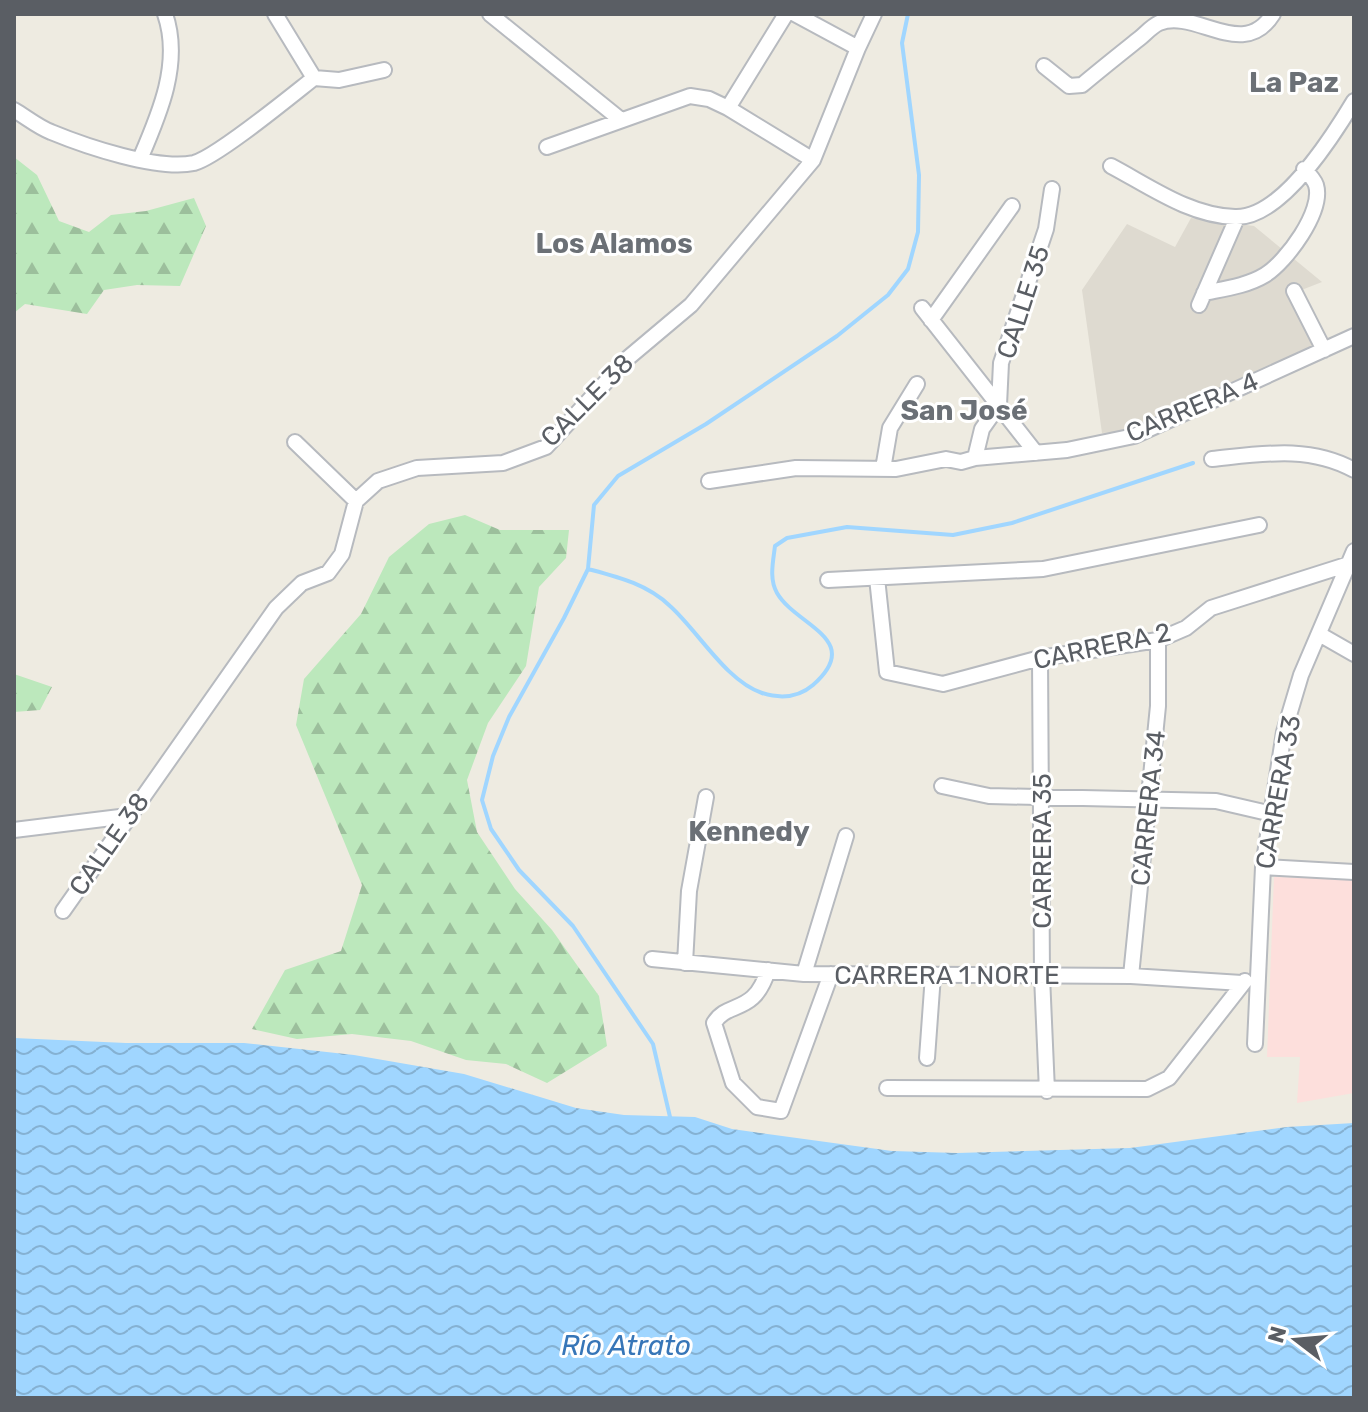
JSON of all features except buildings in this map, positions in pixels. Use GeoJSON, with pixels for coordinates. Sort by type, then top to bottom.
{"type":"FeatureCollection","features":[{"type":"Feature","properties":{"kind":"street"},"geometry":{"type":"LineString","coordinates":[[140,159],[161,110],[171,56],[165,14]]}},
{"type":"Feature","properties":{"kind":"street"},"geometry":{"type":"LineString","coordinates":[[275,14],[314,78]]}},
{"type":"Feature","properties":{"kind":"street"},"geometry":{"type":"LineString","coordinates":[[490,14],[621,120]]}},
{"type":"Feature","properties":{"kind":"street"},"geometry":{"type":"LineString","coordinates":[[728,108],[786,14]]}},
{"type":"Feature","properties":{"kind":"street"},"geometry":{"type":"LineString","coordinates":[[795,14],[858,48]]}},
{"type":"Feature","properties":{"kind":"street","name":"CALLE 38"},"geometry":{"type":"LineString","coordinates":[[63,911],[276,608],[302,583],[328,573],[342,554],[356,501],[378,481],[417,468],[503,463],[546,447],[628,358],[691,305],[813,160],[874,14]]}},
{"type":"Feature","properties":{"kind":"street"},"geometry":{"type":"LineString","coordinates":[[1044,66],[1069,86],[1082,85],[1159,23],[1177,21],[1231,34],[1249,33],[1266,25],[1273,14]]}},
{"type":"Feature","properties":{"kind":"street"},"geometry":{"type":"LineString","coordinates":[[14,110],[49,131],[170,165],[196,162],[223,146],[314,78],[339,80],[384,70]]}},
{"type":"Feature","properties":{"kind":"street"},"geometry":{"type":"LineString","coordinates":[[547,147],[690,96],[709,99],[728,108],[813,160]]}},
{"type":"Feature","properties":{"kind":"street"},"geometry":{"type":"LineString","coordinates":[[1111,166],[1183,205],[1237,218],[1260,211],[1284,194],[1337,129],[1354,101]]}},
{"type":"Feature","properties":{"kind":"street"},"geometry":{"type":"LineString","coordinates":[[1237,218],[1201,299],[1265,275],[1284,257],[1314,211],[1315,184],[1304,169]]}},
{"type":"Feature","properties":{"kind":"street","name":"CALLE 35"},"geometry":{"type":"LineString","coordinates":[[975,458],[982,429],[999,405],[1001,363],[1034,271],[1046,229],[1052,189]]}},
{"type":"Feature","properties":{"kind":"street"},"geometry":{"type":"LineString","coordinates":[[1012,206],[926,314],[1036,453]]}},
{"type":"Feature","properties":{"kind":"street"},"geometry":{"type":"LineString","coordinates":[[1294,291],[1324,350]]}},
{"type":"Feature","properties":{"kind":"street","name":"CARRERA 4"},"geometry":{"type":"LineString","coordinates":[[709,481],[796,468],[883,469],[946,459],[961,462],[1067,450],[1134,436],[1354,336]]}},
{"type":"Feature","properties":{"kind":"street"},"geometry":{"type":"LineString","coordinates":[[883,469],[890,428],[917,384]]}},
{"type":"Feature","properties":{"kind":"street"},"geometry":{"type":"LineString","coordinates":[[295,442],[356,501]]}},
{"type":"Feature","properties":{"kind":"street"},"geometry":{"type":"LineString","coordinates":[[1212,459],[1279,452],[1315,454],[1354,470]]}},
{"type":"Feature","properties":{"kind":"street"},"geometry":{"type":"LineString","coordinates":[[828,580],[1043,569],[1259,525]]}},
{"type":"Feature","properties":{"kind":"street","name":"CARRERA 33"},"geometry":{"type":"LineString","coordinates":[[1255,1044],[1263,867],[1284,732],[1301,675],[1354,551]]}},
{"type":"Feature","properties":{"kind":"street","name":"CARRERA 2"},"geometry":{"type":"LineString","coordinates":[[877,578],[887,672],[943,684],[1040,658],[1158,640],[1186,628],[1211,608],[1346,565]]}},
{"type":"Feature","properties":{"kind":"street"},"geometry":{"type":"LineString","coordinates":[[1319,634],[1354,654]]}},
{"type":"Feature","properties":{"kind":"street","name":"CARRERA 34"},"geometry":{"type":"LineString","coordinates":[[1131,976],[1158,706],[1158,640]]}},
{"type":"Feature","properties":{"kind":"street","name":"CARRERA 35"},"geometry":{"type":"LineString","coordinates":[[1040,658],[1042,976],[1047,1091]]}},
{"type":"Feature","properties":{"kind":"street"},"geometry":{"type":"LineString","coordinates":[[942,786],[989,796],[1216,801],[1272,814]]}},
{"type":"Feature","properties":{"kind":"street"},"geometry":{"type":"LineString","coordinates":[[685,963],[689,891],[706,797]]}},
{"type":"Feature","properties":{"kind":"street"},"geometry":{"type":"LineString","coordinates":[[14,830],[128,816]]}},
{"type":"Feature","properties":{"kind":"street"},"geometry":{"type":"LineString","coordinates":[[804,974],[846,836]]}},
{"type":"Feature","properties":{"kind":"street"},"geometry":{"type":"LineString","coordinates":[[1263,867],[1354,872]]}},
{"type":"Feature","properties":{"kind":"street","name":"CARRERA 1 NORTE"},"geometry":{"type":"LineString","coordinates":[[652,959],[804,974],[1131,976],[1242,983]]}},
{"type":"Feature","properties":{"kind":"street"},"geometry":{"type":"LineString","coordinates":[[768,970],[763,987],[751,1002],[717,1018],[714,1023],[733,1083],[757,1107],[781,1111],[831,974]]}},
{"type":"Feature","properties":{"kind":"street"},"geometry":{"type":"LineString","coordinates":[[887,1088],[1147,1089],[1169,1078],[1242,983],[1259,973]]}},
{"type":"Feature","properties":{"kind":"street"},"geometry":{"type":"LineString","coordinates":[[927,1058],[933,975]]}},
{"type":"Feature","properties":{"kind":"shaded area"},"geometry":{"type":"Polygon","coordinates":[[[1191,218],[1254,226],[1322,282],[1299,291],[1321,346],[1130,431],[1102,433],[1082,290],[1127,224],[1175,247],[1191,218]]]}},
{"type":"Feature","properties":{"kind":"shaded area"},"geometry":{"type":"Polygon","coordinates":[[[1274,877],[1354,879],[1354,1093],[1297,1103],[1300,1057],[1267,1057],[1274,877]]]}},
{"type":"Feature","properties":{"kind":"green space"},"geometry":{"type":"Polygon","coordinates":[[[14,157],[37,175],[59,221],[89,232],[111,215],[146,211],[194,198],[206,226],[180,286],[137,285],[104,290],[87,314],[25,304],[14,313],[14,157]]]}},
{"type":"Feature","properties":{"kind":"green space"},"geometry":{"type":"Polygon","coordinates":[[[465,515],[500,530],[569,530],[566,558],[539,587],[526,666],[488,723],[467,780],[477,832],[515,889],[552,930],[599,996],[607,1046],[547,1083],[506,1064],[466,1060],[411,1041],[352,1034],[297,1039],[252,1029],[285,970],[341,951],[362,885],[296,725],[304,679],[361,614],[389,557],[429,524],[465,515]]]}},
{"type":"Feature","properties":{"kind":"green space"},"geometry":{"type":"Polygon","coordinates":[[[14,674],[52,687],[40,710],[14,712],[14,674]]]}},
{"type":"Feature","properties":{"kind":"water","name":"Río Atrato"},"geometry":{"type":"Polygon","coordinates":[[[14,1038],[126,1043],[244,1043],[354,1055],[464,1074],[576,1108],[624,1115],[695,1117],[732,1129],[892,1151],[957,1153],[1130,1148],[1287,1127],[1354,1123],[1354,1398],[14,1398],[14,1038]]]}},
{"type":"Feature","properties":{"kind":"waterway"},"geometry":{"type":"LineString","coordinates":[[670,1117],[653,1044],[573,926],[519,870],[491,829],[482,800],[493,756],[509,717],[588,569],[594,505],[618,476],[706,424],[837,336],[888,295],[908,269],[918,232],[919,175],[902,43],[908,14]]}},
{"type":"Feature","properties":{"kind":"waterway"},"geometry":{"type":"LineString","coordinates":[[588,569],[621,578],[652,592],[681,616],[736,678],[762,693],[789,696],[813,685],[827,669],[832,656],[822,634],[786,605],[775,588],[772,570],[775,546],[787,538],[847,527],[953,535],[1012,523],[1193,463]]}},
{"type":"Feature","properties":{"kind":"district","name":"La Paz"},"geometry":{"type":"Point","coordinates":[1294,82]}},
{"type":"Feature","properties":{"kind":"district","name":"Los Alamos"},"geometry":{"type":"Point","coordinates":[614,243]}},
{"type":"Feature","properties":{"kind":"district","name":"San José"},"geometry":{"type":"Point","coordinates":[964,410]}},
{"type":"Feature","properties":{"kind":"district","name":"Kennedy"},"geometry":{"type":"Point","coordinates":[749,831]}}]}
